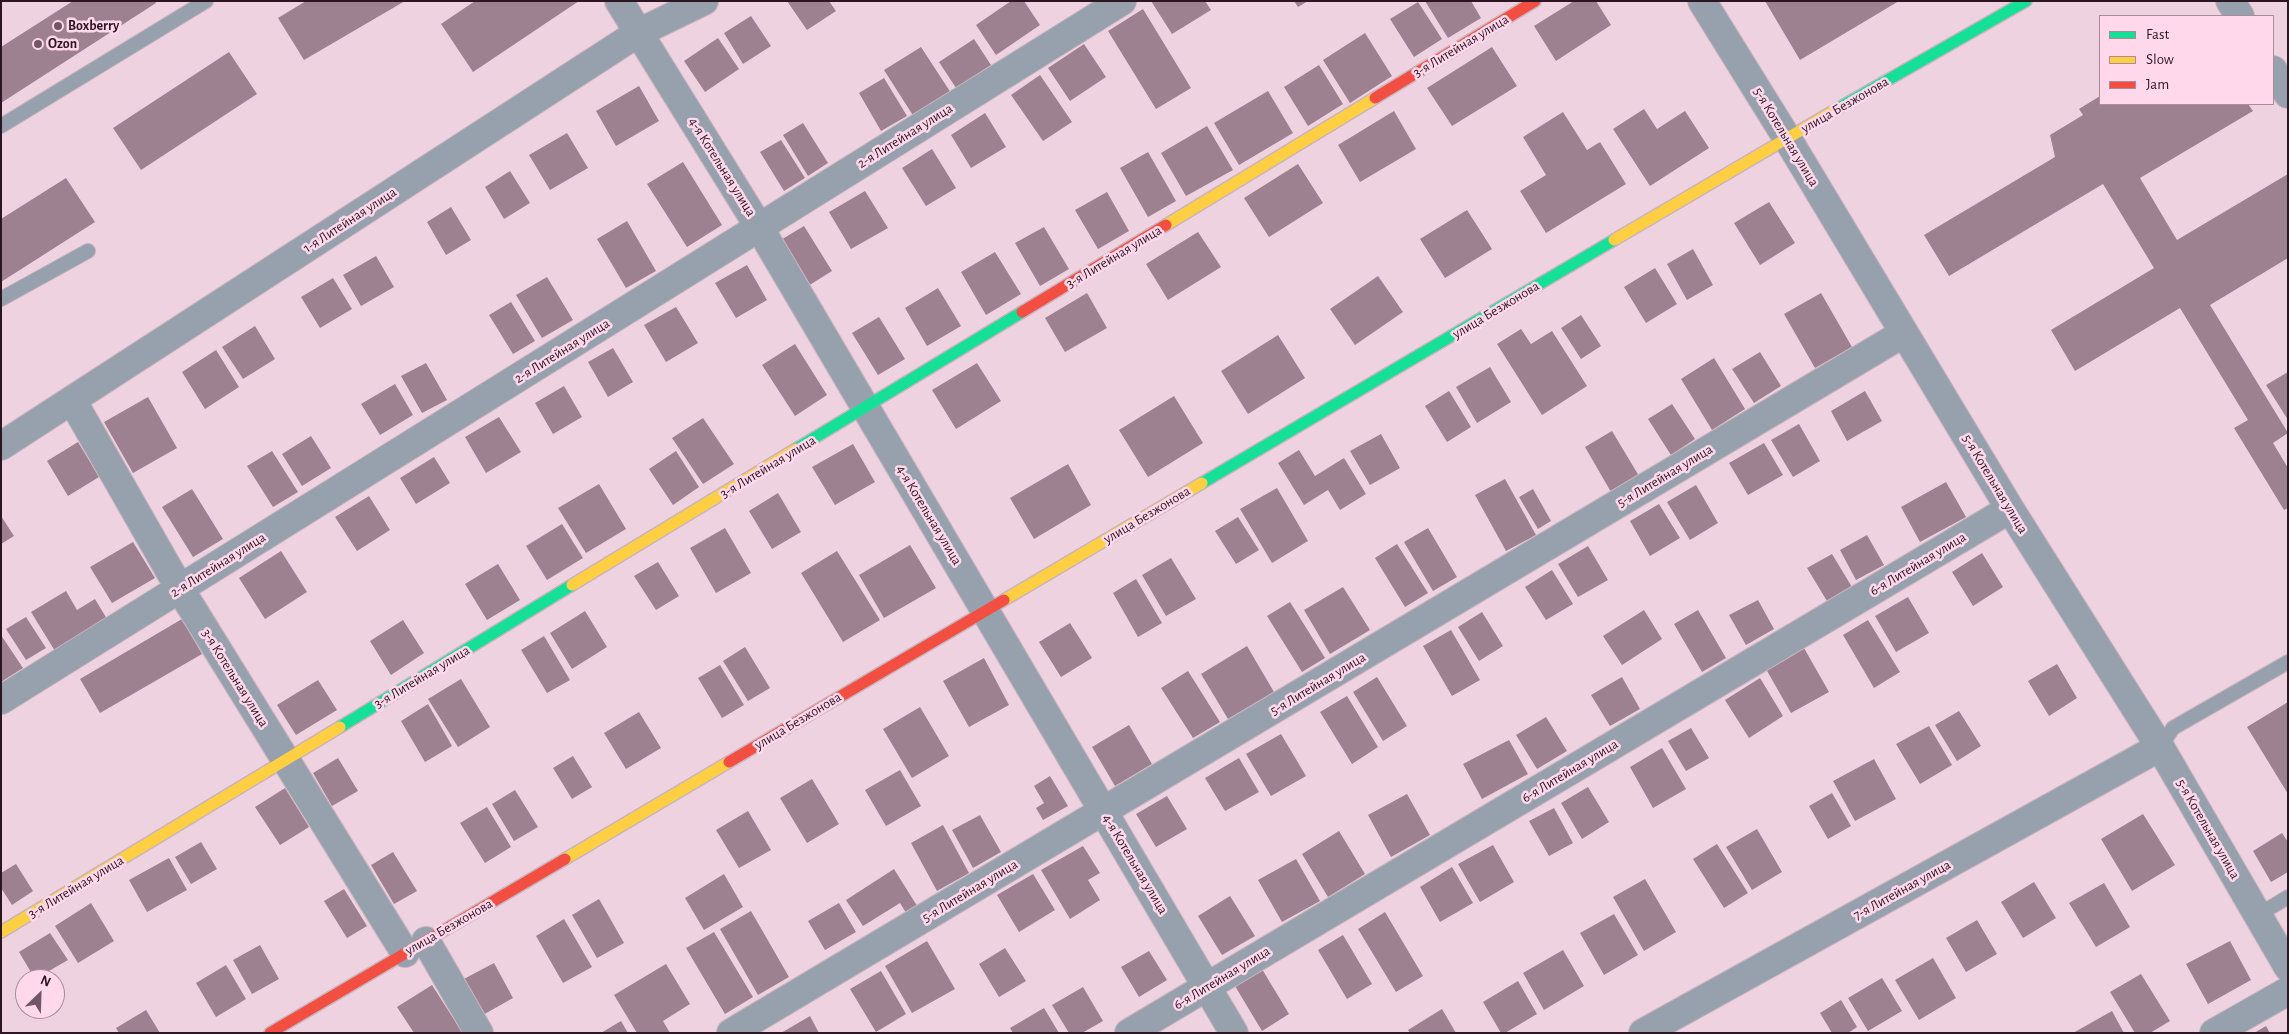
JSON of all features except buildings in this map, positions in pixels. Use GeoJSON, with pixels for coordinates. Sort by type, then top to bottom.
{"type":"FeatureCollection","features":[{"type":"Feature","properties":{"kind":"street","name":"4-я Котельная улица"},"geometry":{"type":"LineString","coordinates":[[619,1],[759,228],[1234,1033]]}},
{"type":"Feature","properties":{"kind":"street","name":"1-я Литейная улица"},"geometry":{"type":"LineString","coordinates":[[1,446],[638,34],[704,1]]}},
{"type":"Feature","properties":{"kind":"street","name":"2-я Литейная улица"},"geometry":{"type":"LineString","coordinates":[[1,700],[1122,1]]}},
{"type":"Feature","properties":{"kind":"street","name":"3-я Литейная улица"},"geometry":{"type":"LineString","coordinates":[[1,932],[1535,1]]}},
{"type":"Feature","properties":{"kind":"street","name":"5-я Котельная улица"},"geometry":{"type":"LineString","coordinates":[[1702,1],[1787,138],[2010,509],[2160,747],[2288,967]]}},
{"type":"Feature","properties":{"kind":"street","name":"улица Безжонова"},"geometry":{"type":"LineString","coordinates":[[270,1033],[1787,138],[2026,1]]}},
{"type":"Feature","properties":{"kind":"street"},"geometry":{"type":"LineString","coordinates":[[2230,1],[2239,15]]}},
{"type":"Feature","properties":{"kind":"street"},"geometry":{"type":"LineString","coordinates":[[2274,72],[2288,94]]}},
{"type":"Feature","properties":{"kind":"street","name":"5-я Литейная улица"},"geometry":{"type":"LineString","coordinates":[[731,1033],[1904,334]]}},
{"type":"Feature","properties":{"kind":"street","name":"3-я Котельная улица"},"geometry":{"type":"LineString","coordinates":[[72,400],[180,589],[286,760],[415,947],[480,1033]]}},
{"type":"Feature","properties":{"kind":"street","name":"6-я Литейная улица"},"geometry":{"type":"LineString","coordinates":[[1129,1033],[2010,509]]}},
{"type":"Feature","properties":{"kind":"street","name":"7-я Литейная улица"},"geometry":{"type":"LineString","coordinates":[[1643,1033],[2160,747]]}},
{"type":"Feature","properties":{"kind":"street"},"geometry":{"type":"LineString","coordinates":[[2214,1033],[2288,991]]}},
{"type":"Feature","properties":{"kind":"lane"},"geometry":{"type":"LineString","coordinates":[[1,126],[206,1]]}},
{"type":"Feature","properties":{"kind":"lane"},"geometry":{"type":"LineString","coordinates":[[1,298],[88,251]]}},
{"type":"Feature","properties":{"kind":"lane"},"geometry":{"type":"LineString","coordinates":[[2160,747],[2173,728],[2288,662]]}},
{"type":"Feature","properties":{"kind":"lane"},"geometry":{"type":"LineString","coordinates":[[2258,915],[2288,897]]}},
{"type":"Feature","properties":{"kind":"traffic: fast"},"geometry":{"type":"LineString","coordinates":[[1837,109],[2026,1]]}},
{"type":"Feature","properties":{"kind":"traffic: fast"},"geometry":{"type":"LineString","coordinates":[[1202,483],[1614,240]]}},
{"type":"Feature","properties":{"kind":"traffic: fast"},"geometry":{"type":"LineString","coordinates":[[796,449],[1022,312]]}},
{"type":"Feature","properties":{"kind":"traffic: fast"},"geometry":{"type":"LineString","coordinates":[[340,727],[572,585]]}},
{"type":"Feature","properties":{"kind":"traffic: slow"},"geometry":{"type":"LineString","coordinates":[[1166,225],[1375,98]]}},
{"type":"Feature","properties":{"kind":"traffic: slow"},"geometry":{"type":"LineString","coordinates":[[1614,240],[1837,109]]}},
{"type":"Feature","properties":{"kind":"traffic: slow"},"geometry":{"type":"LineString","coordinates":[[572,585],[796,449]]}},
{"type":"Feature","properties":{"kind":"traffic: slow"},"geometry":{"type":"LineString","coordinates":[[1004,600],[1202,483]]}},
{"type":"Feature","properties":{"kind":"traffic: slow"},"geometry":{"type":"LineString","coordinates":[[1,932],[340,727]]}},
{"type":"Feature","properties":{"kind":"traffic: slow"},"geometry":{"type":"LineString","coordinates":[[565,859],[729,762]]}},
{"type":"Feature","properties":{"kind":"traffic: jam"},"geometry":{"type":"LineString","coordinates":[[1375,98],[1535,1]]}},
{"type":"Feature","properties":{"kind":"traffic: jam"},"geometry":{"type":"LineString","coordinates":[[1022,312],[1166,225]]}},
{"type":"Feature","properties":{"kind":"traffic: jam"},"geometry":{"type":"LineString","coordinates":[[729,762],[1004,600]]}},
{"type":"Feature","properties":{"kind":"traffic: jam"},"geometry":{"type":"LineString","coordinates":[[270,1033],[565,859]]}},
{"type":"Feature","properties":{"kind":"place","name":"Boxberry"},"geometry":{"type":"Point","coordinates":[58,26]}},
{"type":"Feature","properties":{"kind":"place","name":"Ozon"},"geometry":{"type":"Point","coordinates":[38,44]}}]}
